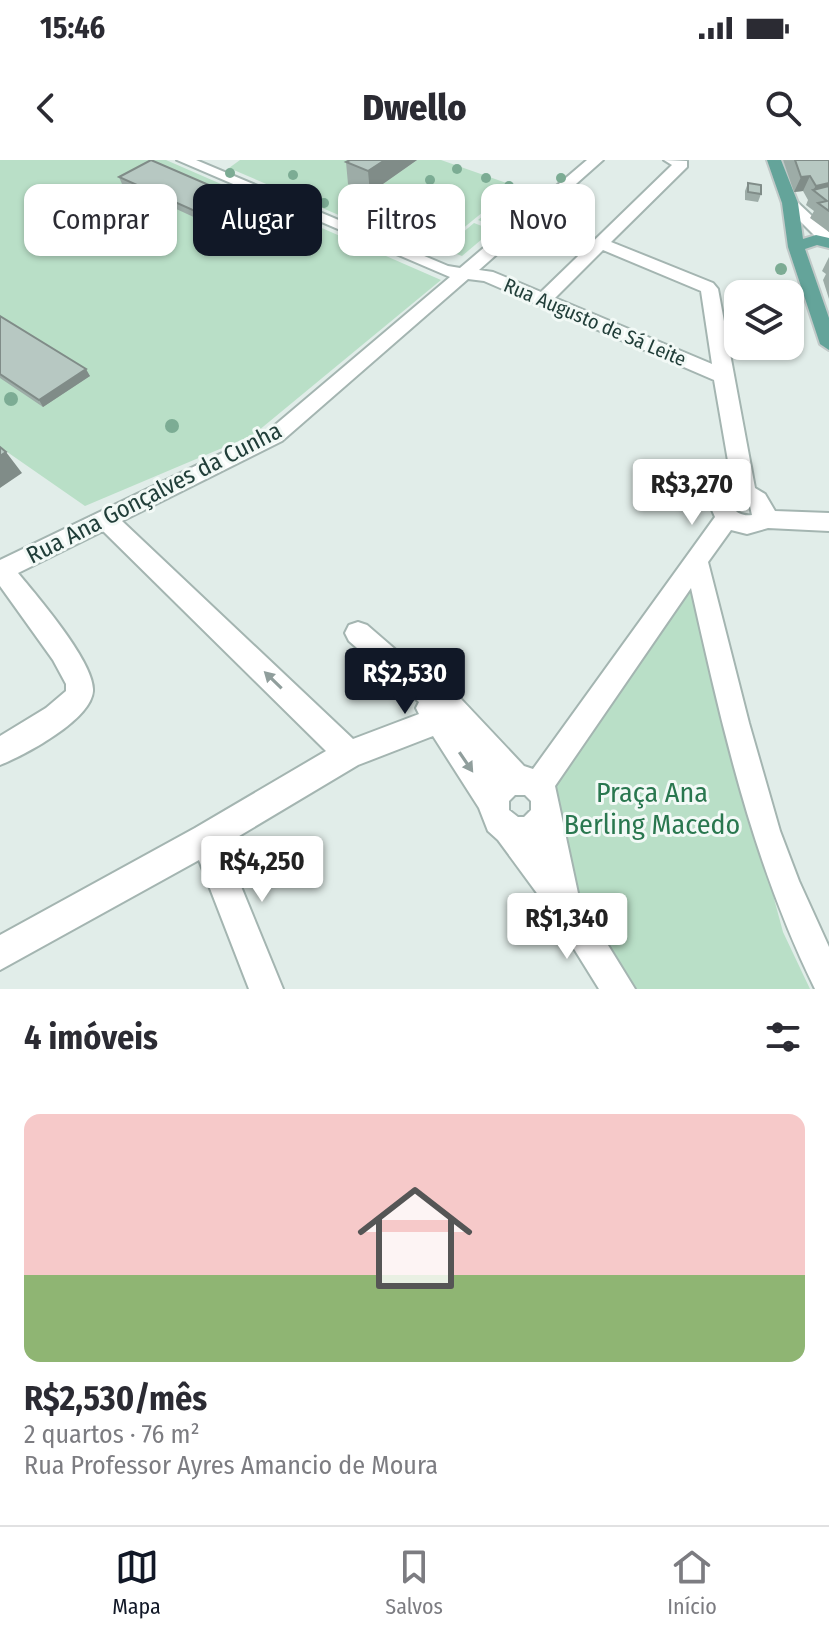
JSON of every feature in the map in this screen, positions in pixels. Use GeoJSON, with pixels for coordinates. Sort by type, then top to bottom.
{"type":"FeatureCollection","features":[{"type":"Feature","properties":{"kind":"main road"},"geometry":{"type":"LineString","coordinates":[[774,160],[790,203],[796,247],[829,344]]}},
{"type":"Feature","properties":{"kind":"main road"},"geometry":{"type":"LineString","coordinates":[[796,247],[811,241],[829,242]]}},
{"type":"Feature","properties":{"kind":"street","name":"Rua Augusto de Sá Leite"},"geometry":{"type":"LineString","coordinates":[[184,160],[445,271],[487,276],[723,376]]}},
{"type":"Feature","properties":{"kind":"street","name":"Rua Ana Gonçalves da Cunha"},"geometry":{"type":"LineString","coordinates":[[1,570],[275,436],[596,160]]}},
{"type":"Feature","properties":{"kind":"street"},"geometry":{"type":"LineString","coordinates":[[544,299],[682,164],[671,160]]}},
{"type":"Feature","properties":{"kind":"street"},"geometry":{"type":"LineString","coordinates":[[790,203],[829,242]]}},
{"type":"Feature","properties":{"kind":"street"},"geometry":{"type":"LineString","coordinates":[[601,244],[707,287],[712,293],[723,376],[745,493]]}},
{"type":"Feature","properties":{"kind":"street"},"geometry":{"type":"LineString","coordinates":[[763,519],[762,504],[745,493],[732,492],[722,498],[721,508],[737,524],[750,526],[763,519],[829,522]]}},
{"type":"Feature","properties":{"kind":"street"},"geometry":{"type":"LineString","coordinates":[[533,791],[503,784],[495,796],[500,816],[515,831],[533,830],[540,824],[533,791],[727,517]]}},
{"type":"Feature","properties":{"kind":"street"},"geometry":{"type":"LineString","coordinates":[[104,518],[349,754]]}},
{"type":"Feature","properties":{"kind":"street"},"geometry":{"type":"LineString","coordinates":[[697,563],[749,773],[802,933],[829,982]]}},
{"type":"Feature","properties":{"kind":"street"},"geometry":{"type":"LineString","coordinates":[[0,751],[66,710],[79,697],[82,689],[74,668],[1,570]]}},
{"type":"Feature","properties":{"kind":"street"},"geometry":{"type":"LineString","coordinates":[[358,633],[417,685],[444,714],[533,791],[564,904]]}},
{"type":"Feature","properties":{"kind":"street"},"geometry":{"type":"LineString","coordinates":[[0,953],[206,839],[349,754],[444,714]]}},
{"type":"Feature","properties":{"kind":"street"},"geometry":{"type":"LineString","coordinates":[[444,714],[500,816],[564,904],[618,989]]}},
{"type":"Feature","properties":{"kind":"street"},"geometry":{"type":"LineString","coordinates":[[206,839],[266,989]]}},
{"type":"Feature","properties":{"kind":"green space"},"geometry":{"type":"Polygon","coordinates":[[[0,160],[166,160],[221,184],[193,184],[193,256],[322,256],[322,228],[338,235],[338,256],[386,256],[441,280],[253,435],[85,506],[0,447],[0,160]]]}},
{"type":"Feature","properties":{"kind":"green space"},"geometry":{"type":"Polygon","coordinates":[[[240,160],[384,160],[370,184],[338,184],[338,215],[322,208],[322,184],[266,184],[229,168],[240,160]]]}},
{"type":"Feature","properties":{"kind":"green space"},"geometry":{"type":"Polygon","coordinates":[[[417,160],[441,160],[509,184],[481,184],[481,214],[465,227],[465,184],[382,184],[417,160]]]}},
{"type":"Feature","properties":{"kind":"green space"},"geometry":{"type":"Polygon","coordinates":[[[474,223],[481,226],[481,240],[465,253],[465,231],[474,223]]]}},
{"type":"Feature","properties":{"kind":"green space","name":"Praça Ana Berling Macedo"},"geometry":{"type":"Polygon","coordinates":[[[690,587],[783,932],[810,989],[637,989],[584,913],[547,787],[690,587]]]}},
{"type":"Feature","properties":{"kind":"building"},"geometry":{"type":"Polygon","coordinates":[[[151,160],[207,184],[193,184],[193,210],[177,203],[177,184],[135,184],[119,177],[151,160]]]}},
{"type":"Feature","properties":{"kind":"building"},"geometry":{"type":"Polygon","coordinates":[[[385,160],[368,171],[346,162],[385,160]]]}},
{"type":"Feature","properties":{"kind":"building"},"geometry":{"type":"Polygon","coordinates":[[[795,160],[829,160],[829,183],[816,186],[810,176],[801,177],[795,160]]]}},
{"type":"Feature","properties":{"kind":"building"},"geometry":{"type":"Polygon","coordinates":[[[748,183],[761,185],[761,194],[748,192],[748,183]]]}},
{"type":"Feature","properties":{"kind":"building"},"geometry":{"type":"Polygon","coordinates":[[[829,186],[829,211],[818,203],[827,201],[813,190],[829,186]]]}},
{"type":"Feature","properties":{"kind":"building"},"geometry":{"type":"Polygon","coordinates":[[[0,316],[86,369],[39,400],[0,374],[0,316]]]}}]}
